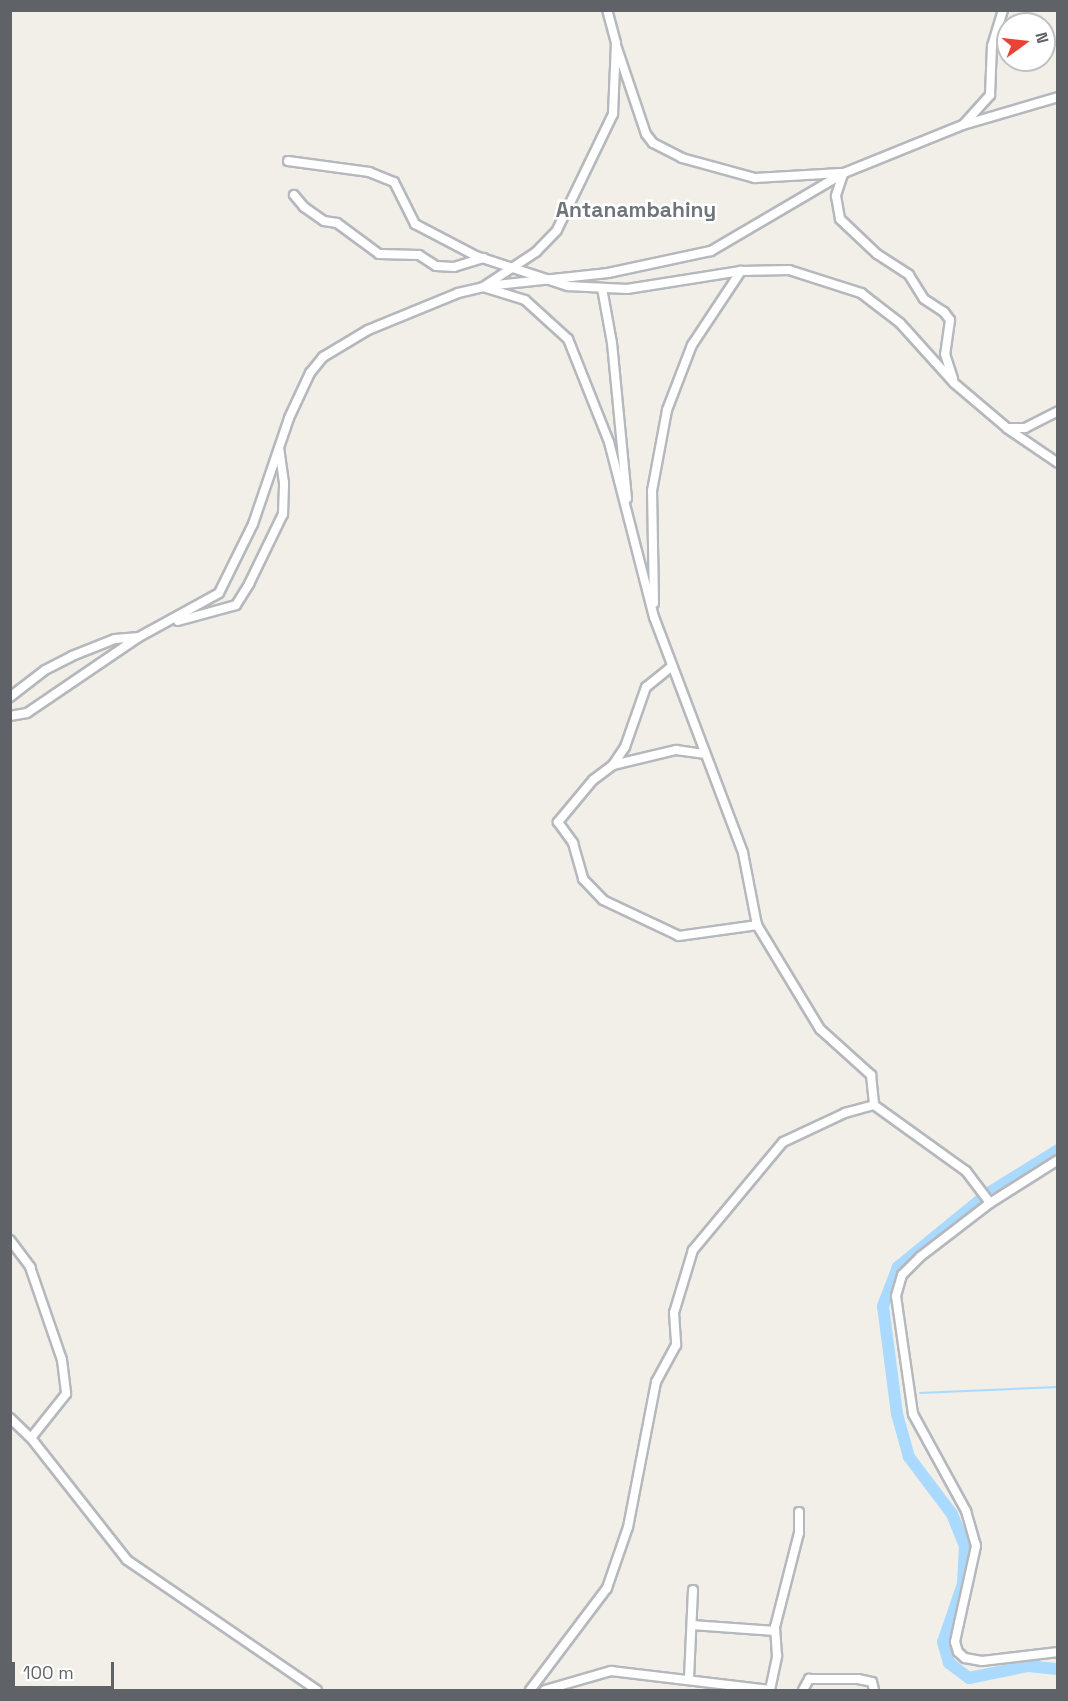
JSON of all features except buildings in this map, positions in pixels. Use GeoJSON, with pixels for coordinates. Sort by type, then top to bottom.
{"type":"FeatureCollection","features":[{"type":"Feature","properties":{"kind":"street"},"geometry":{"type":"LineString","coordinates":[[607,10],[646,134],[653,143],[682,158],[755,178],[844,173]]}},
{"type":"Feature","properties":{"kind":"street"},"geometry":{"type":"LineString","coordinates":[[963,125],[990,94],[992,46],[1003,10]]}},
{"type":"Feature","properties":{"kind":"street"},"geometry":{"type":"LineString","coordinates":[[483,287],[536,252],[557,230],[588,174],[613,114],[616,44]]}},
{"type":"Feature","properties":{"kind":"street"},"geometry":{"type":"LineString","coordinates":[[169,624],[219,593],[253,524],[279,448],[306,382],[323,357],[368,330],[458,293],[483,287],[608,273],[711,251],[844,173],[963,125],[1058,97]]}},
{"type":"Feature","properties":{"kind":"street"},"geometry":{"type":"LineString","coordinates":[[288,161],[369,172],[394,182],[415,224],[452,246],[484,258],[500,261],[510,268],[541,279],[602,288],[627,289],[741,271],[789,270],[861,293],[900,323],[954,384],[1007,428],[1058,463]]}},
{"type":"Feature","properties":{"kind":"street"},"geometry":{"type":"LineString","coordinates":[[844,173],[836,196],[840,219],[877,254],[909,275],[924,299],[944,312],[950,321],[945,354],[954,384]]}},
{"type":"Feature","properties":{"kind":"street"},"geometry":{"type":"LineString","coordinates":[[294,195],[304,207],[337,223],[379,254],[419,255],[436,266],[454,267],[484,258]]}},
{"type":"Feature","properties":{"kind":"street"},"geometry":{"type":"LineString","coordinates":[[654,617],[652,491],[667,410],[692,345],[741,271]]}},
{"type":"Feature","properties":{"kind":"street"},"geometry":{"type":"LineString","coordinates":[[483,287],[525,300],[568,339],[609,442],[654,617],[743,854],[757,925],[820,1029],[871,1075],[874,1105],[966,1171],[986,1198]]}},
{"type":"Feature","properties":{"kind":"street"},"geometry":{"type":"LineString","coordinates":[[602,288],[614,354],[629,520]]}},
{"type":"Feature","properties":{"kind":"street"},"geometry":{"type":"LineString","coordinates":[[1007,428],[1025,428],[1058,411]]}},
{"type":"Feature","properties":{"kind":"street"},"geometry":{"type":"LineString","coordinates":[[10,716],[27,713],[139,637],[169,624],[236,605],[283,514],[284,483],[279,448]]}},
{"type":"Feature","properties":{"kind":"street"},"geometry":{"type":"LineString","coordinates":[[10,697],[45,670],[72,656],[115,639],[139,637]]}},
{"type":"Feature","properties":{"kind":"street"},"geometry":{"type":"LineString","coordinates":[[671,667],[646,687],[625,747],[613,765],[593,780],[558,822],[573,843],[584,879],[603,900],[679,936],[757,925]]}},
{"type":"Feature","properties":{"kind":"street"},"geometry":{"type":"LineString","coordinates":[[613,765],[676,750],[704,754]]}},
{"type":"Feature","properties":{"kind":"street"},"geometry":{"type":"LineString","coordinates":[[530,1690],[607,1588],[628,1527],[656,1382],[676,1345],[674,1313],[693,1250],[783,1142],[845,1113],[874,1105]]}},
{"type":"Feature","properties":{"kind":"street"},"geometry":{"type":"LineString","coordinates":[[1058,1160],[986,1198],[902,1275],[896,1296],[913,1414],[966,1511],[976,1546],[959,1623],[958,1652],[965,1658],[982,1661],[1058,1652]]}},
{"type":"Feature","properties":{"kind":"street"},"geometry":{"type":"LineString","coordinates":[[10,1240],[30,1267],[63,1360],[66,1394],[32,1438]]}},
{"type":"Feature","properties":{"kind":"street"},"geometry":{"type":"LineString","coordinates":[[10,1418],[32,1438],[127,1560],[317,1690]]}},
{"type":"Feature","properties":{"kind":"street"},"geometry":{"type":"LineString","coordinates":[[545,1690],[611,1671],[689,1678],[770,1690],[777,1656],[775,1631],[799,1533],[799,1512]]}},
{"type":"Feature","properties":{"kind":"street"},"geometry":{"type":"LineString","coordinates":[[689,1678],[693,1590]]}},
{"type":"Feature","properties":{"kind":"street"},"geometry":{"type":"LineString","coordinates":[[692,1625],[775,1631]]}},
{"type":"Feature","properties":{"kind":"street"},"geometry":{"type":"LineString","coordinates":[[803,1690],[809,1679],[858,1679],[872,1682],[874,1690]]}},
{"type":"Feature","properties":{"kind":"waterway"},"geometry":{"type":"LineString","coordinates":[[1058,1150],[990,1192],[898,1267],[883,1306],[897,1414],[909,1457],[952,1514],[965,1546],[963,1584],[943,1642],[949,1663],[969,1678],[1028,1666],[1058,1669]]}},
{"type":"Feature","properties":{"kind":"waterway"},"geometry":{"type":"LineString","coordinates":[[920,1393],[1058,1387]]}},
{"type":"Feature","properties":{"kind":"district","name":"Antanambahiny"},"geometry":{"type":"Point","coordinates":[636,210]}}]}
